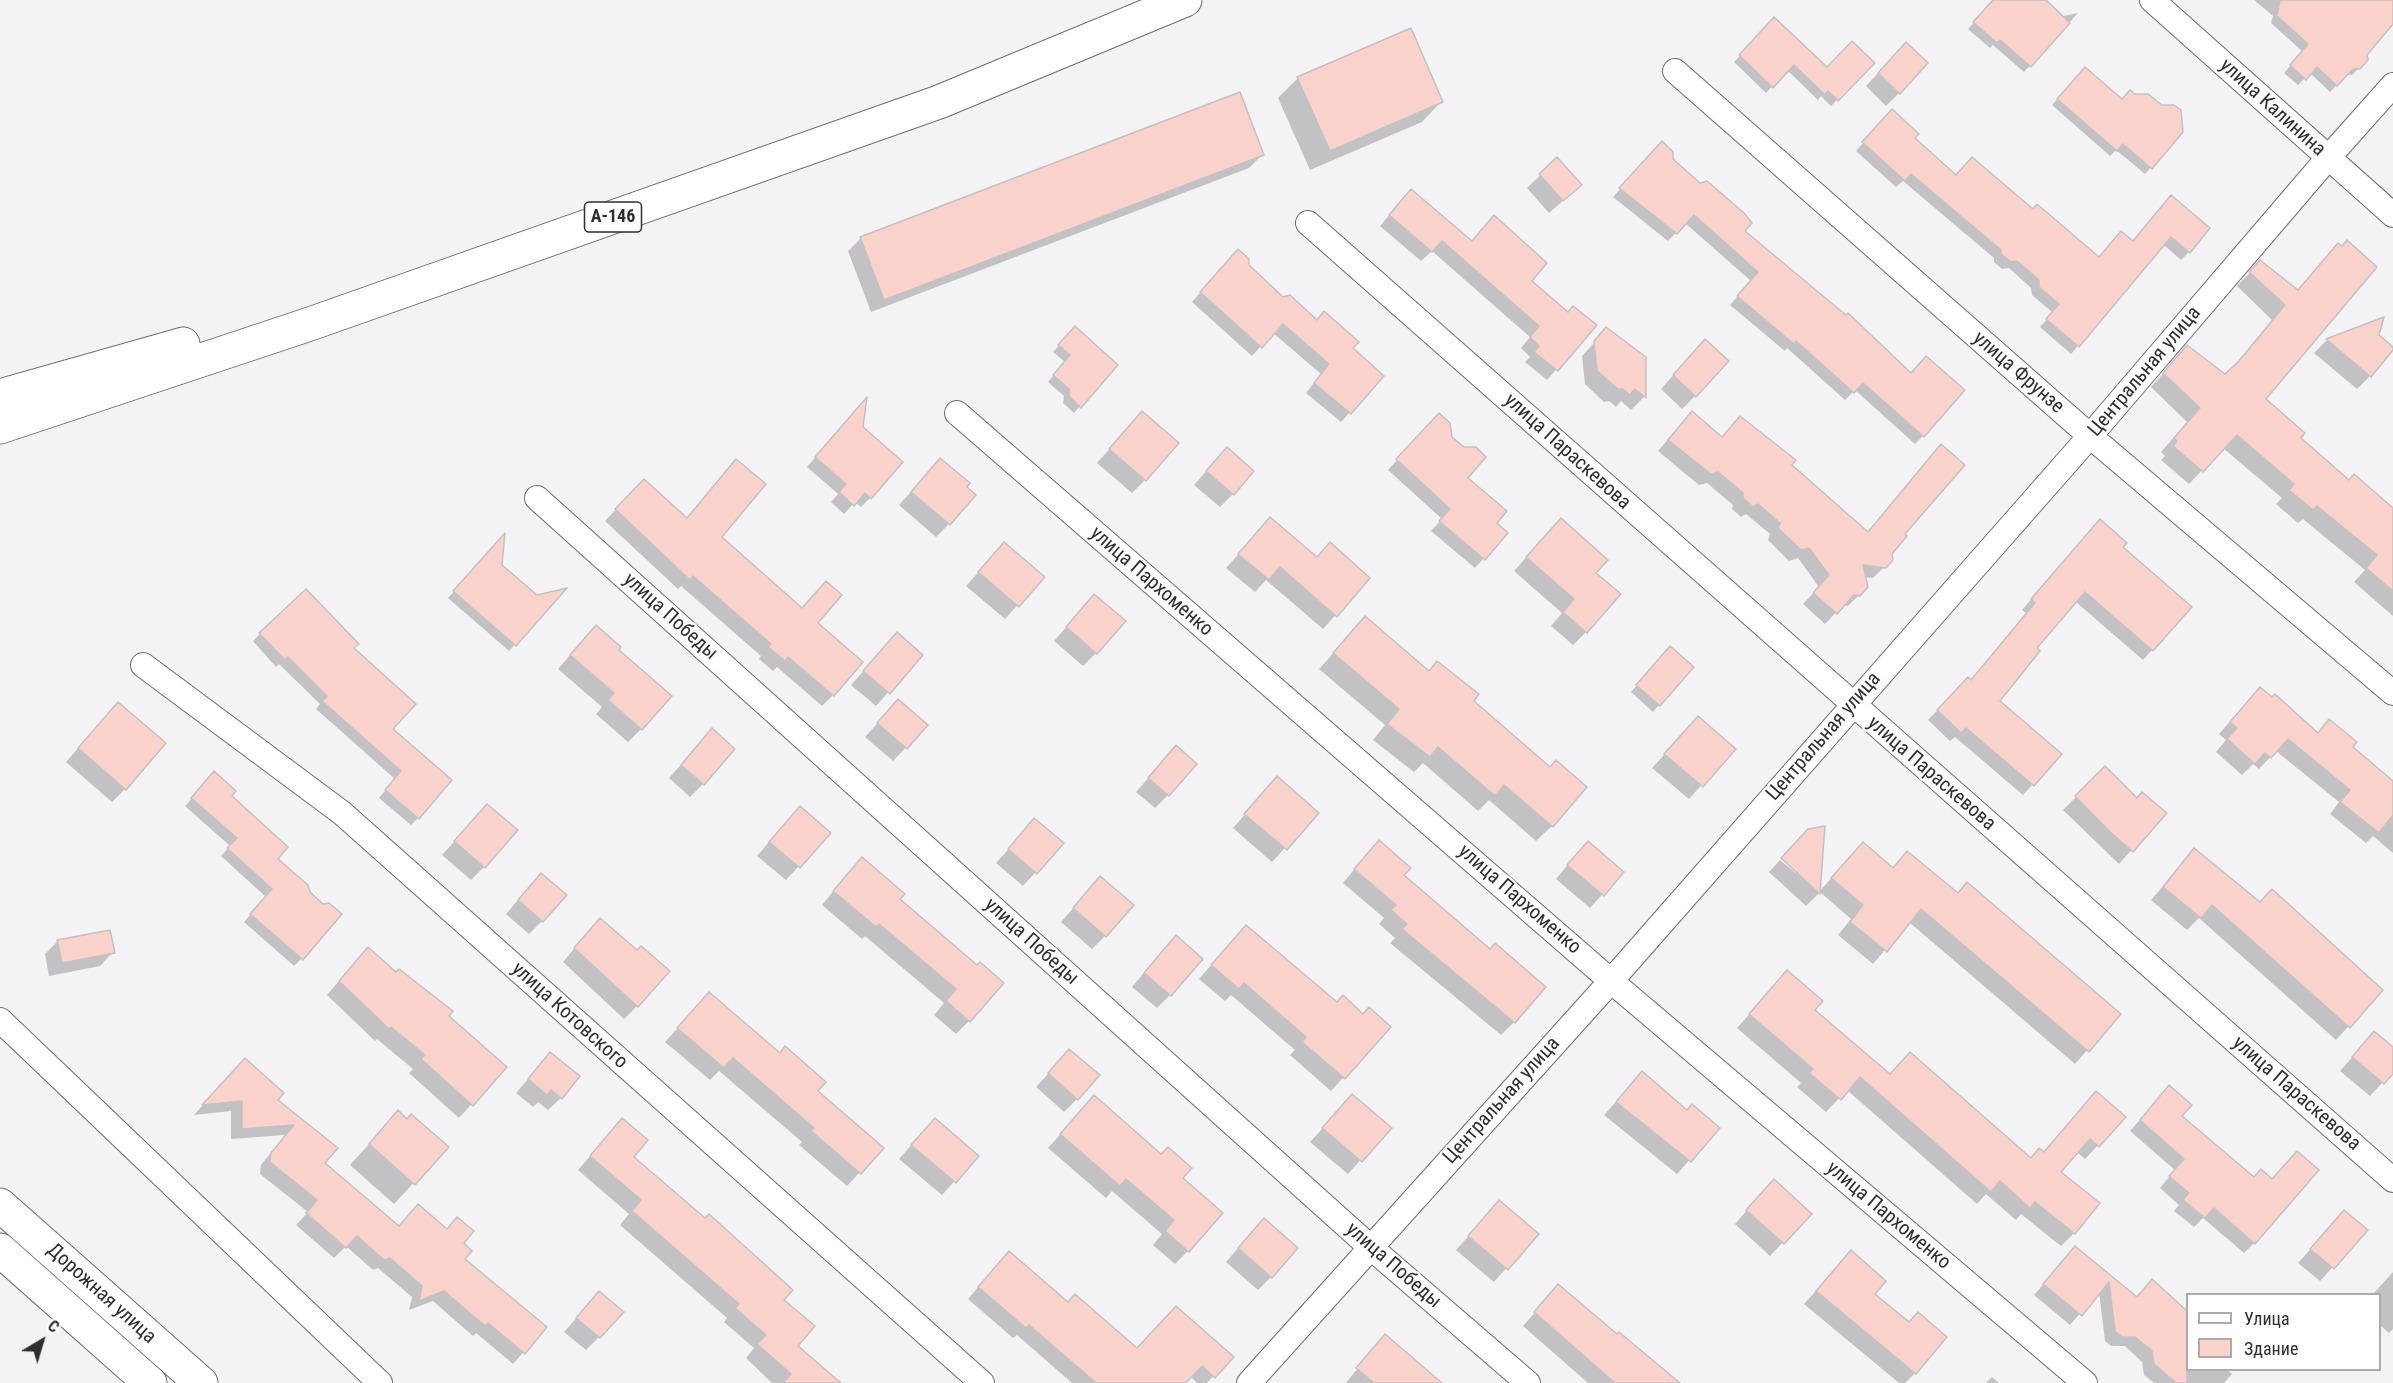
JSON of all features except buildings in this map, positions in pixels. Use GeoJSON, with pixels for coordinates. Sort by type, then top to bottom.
{"type":"FeatureCollection","features":[{"type":"Feature","properties":{"kind":"main road","name":"А-146"},"geometry":{"type":"LineString","coordinates":[[0,396],[302,310],[934,85],[1138,0]]}},
{"type":"Feature","properties":{"kind":"main road","name":"А-146"},"geometry":{"type":"LineString","coordinates":[[0,427],[307,325],[939,102],[1185,0]]}},
{"type":"Feature","properties":{"kind":"main road","name":"Дорожная улица"},"geometry":{"type":"LineString","coordinates":[[0,1205],[201,1383]]}},
{"type":"Feature","properties":{"kind":"main road","name":"Дорожная улица"},"geometry":{"type":"LineString","coordinates":[[0,1250],[150,1383]]}},
{"type":"Feature","properties":{"kind":"street","name":"улица Калинина"},"geometry":{"type":"LineString","coordinates":[[2152,0],[2393,215]]}},
{"type":"Feature","properties":{"kind":"street","name":"улица Фрунзе"},"geometry":{"type":"LineString","coordinates":[[1675,71],[2090,436],[2393,693]]}},
{"type":"Feature","properties":{"kind":"street","name":"Центральная улица"},"geometry":{"type":"LineString","coordinates":[[1249,1383],[1611,981],[2090,436],[2393,85]]}},
{"type":"Feature","properties":{"kind":"street","name":"улица Параскевова"},"geometry":{"type":"LineString","coordinates":[[1308,223],[2393,1180]]}},
{"type":"Feature","properties":{"kind":"street","name":"улица Пархоменко"},"geometry":{"type":"LineString","coordinates":[[957,413],[1611,981],[2085,1383]]}},
{"type":"Feature","properties":{"kind":"street","name":"улица Победы"},"geometry":{"type":"LineString","coordinates":[[537,498],[1370,1246],[1528,1383]]}},
{"type":"Feature","properties":{"kind":"street","name":"улица Котовского"},"geometry":{"type":"LineString","coordinates":[[143,665],[342,813],[982,1383]]}},
{"type":"Feature","properties":{"kind":"street"},"geometry":{"type":"LineString","coordinates":[[0,1020],[380,1383]]}}]}
